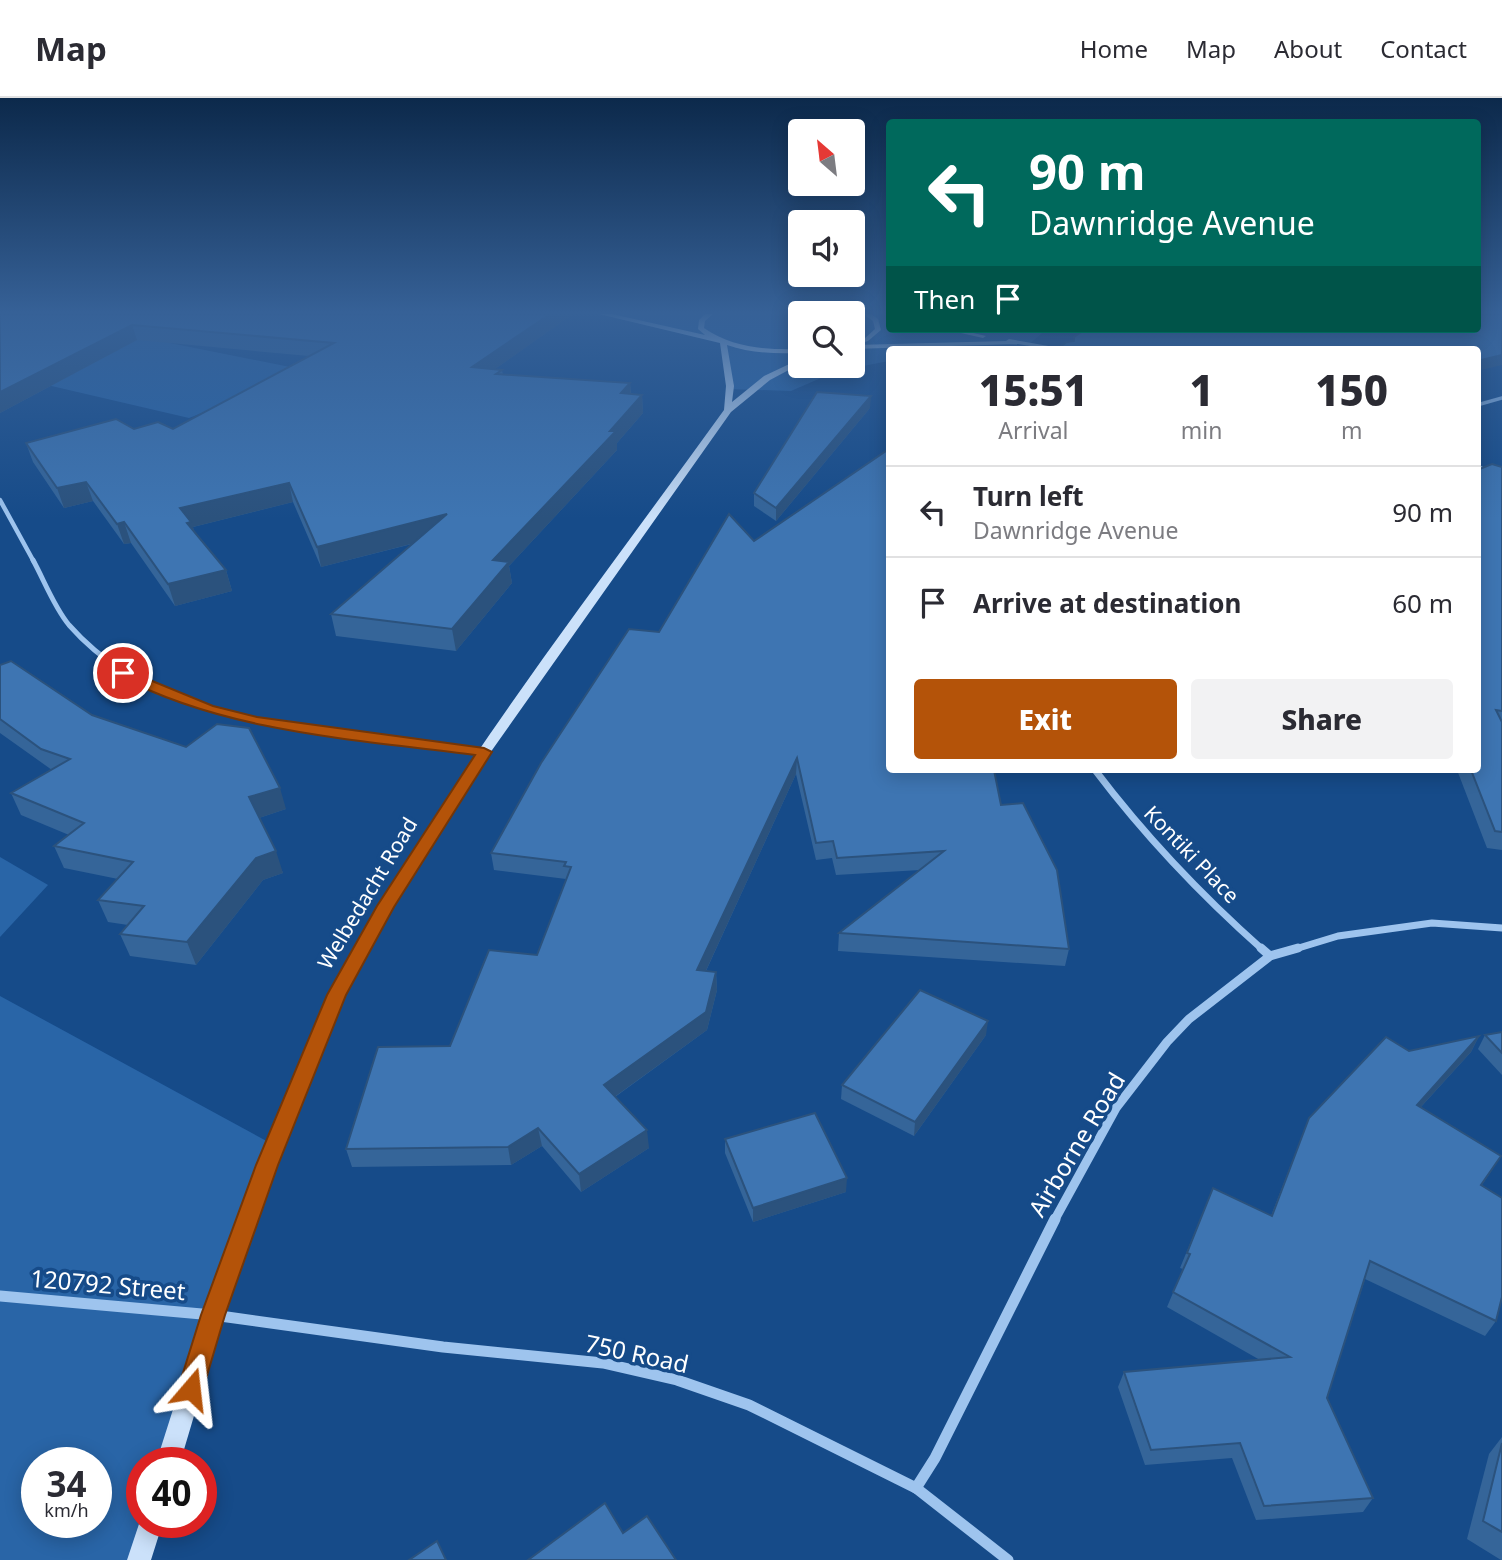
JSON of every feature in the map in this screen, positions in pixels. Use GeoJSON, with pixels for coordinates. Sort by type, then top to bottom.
{"type":"FeatureCollection","features":[{"type":"Feature","properties":{"kind":"street"},"geometry":{"type":"LineString","coordinates":[[728,410],[729,382]]}},
{"type":"Feature","properties":{"kind":"street","name":"Welbedacht Road"},"geometry":{"type":"LineString","coordinates":[[174,1447],[213,1315],[267,1165],[337,995],[386,906],[484,752],[728,410],[761,382]]}},
{"type":"Feature","properties":{"kind":"street"},"geometry":{"type":"LineString","coordinates":[[1481,404],[1502,398]]}},
{"type":"Feature","properties":{"kind":"street"},"geometry":{"type":"LineString","coordinates":[[1481,469],[1502,476]]}},
{"type":"Feature","properties":{"kind":"street"},"geometry":{"type":"LineString","coordinates":[[0,500],[67,623],[107,663],[134,679],[208,709],[257,721],[484,752]]}},
{"type":"Feature","properties":{"kind":"street","name":"Kontiki Place"},"geometry":{"type":"LineString","coordinates":[[1097,773],[1158,848],[1270,956]]}},
{"type":"Feature","properties":{"kind":"street","name":"Airborne Road"},"geometry":{"type":"LineString","coordinates":[[916,1488],[935,1458],[1051,1226],[1116,1108],[1167,1042],[1189,1019],[1270,956],[1338,936],[1432,923],[1502,928]]}},
{"type":"Feature","properties":{"kind":"street","name":"120792 Street"},"geometry":{"type":"LineString","coordinates":[[0,1296],[213,1315]]}},
{"type":"Feature","properties":{"kind":"street","name":"750 Road"},"geometry":{"type":"LineString","coordinates":[[213,1315],[443,1347],[603,1363],[677,1380],[749,1405],[916,1488],[1008,1560]]}},
{"type":"Feature","properties":{"kind":"street"},"geometry":{"type":"LineString","coordinates":[[139,1560],[146,1538]]}},
{"type":"Feature","properties":{"kind":"shaded area"},"geometry":{"type":"Polygon","coordinates":[[[35,382],[281,382],[189,418],[35,382]]]}},
{"type":"Feature","properties":{"kind":"shaded area"},"geometry":{"type":"Polygon","coordinates":[[[727,382],[811,382],[791,391],[728,389],[727,382]]]}},
{"type":"Feature","properties":{"kind":"shaded area"},"geometry":{"type":"Polygon","coordinates":[[[0,857],[48,885],[0,937],[0,857]]]}},
{"type":"Feature","properties":{"kind":"shaded area"},"geometry":{"type":"Polygon","coordinates":[[[0,996],[272,1144],[172,1447],[126,1447],[126,1538],[140,1538],[137,1560],[0,1560],[0,996]]]}},
{"type":"Feature","properties":{"kind":"building"},"geometry":{"type":"Polygon","coordinates":[[[0,382],[19,382],[0,392],[0,382]]]}},
{"type":"Feature","properties":{"kind":"building"},"geometry":{"type":"Polygon","coordinates":[[[261,382],[618,382],[630,383],[621,393],[642,395],[610,431],[616,431],[493,560],[509,562],[452,629],[331,614],[447,514],[317,547],[289,483],[180,508],[191,522],[187,523],[226,570],[168,584],[124,522],[117,524],[86,482],[57,488],[26,443],[116,419],[134,429],[158,422],[173,429],[261,382]]]}},
{"type":"Feature","properties":{"kind":"building"},"geometry":{"type":"Polygon","coordinates":[[[817,392],[871,396],[776,508],[754,493],[817,392]]]}},
{"type":"Feature","properties":{"kind":"building"},"geometry":{"type":"Polygon","coordinates":[[[886,451],[886,773],[995,773],[1001,805],[1023,803],[1057,870],[1069,949],[839,933],[944,851],[837,858],[833,841],[816,843],[797,758],[697,970],[716,972],[706,1012],[604,1085],[647,1130],[579,1174],[538,1128],[508,1147],[346,1149],[378,1047],[450,1046],[489,950],[537,955],[571,867],[564,866],[566,862],[491,853],[541,763],[629,629],[659,632],[729,514],[754,541],[886,451]]]}},
{"type":"Feature","properties":{"kind":"building"},"geometry":{"type":"Polygon","coordinates":[[[1492,464],[1502,467],[1502,711],[1496,710],[1502,722],[1502,832],[1495,831],[1472,773],[1481,773],[1481,468],[1492,464]]]}},
{"type":"Feature","properties":{"kind":"building"},"geometry":{"type":"Polygon","coordinates":[[[11,661],[92,715],[186,747],[217,724],[249,728],[280,788],[249,797],[276,851],[256,858],[187,942],[120,934],[144,906],[98,900],[133,862],[54,846],[84,823],[11,793],[70,759],[41,749],[0,719],[0,665],[11,661]]]}},
{"type":"Feature","properties":{"kind":"building"},"geometry":{"type":"Polygon","coordinates":[[[920,990],[988,1021],[915,1122],[842,1085],[920,990]]]}},
{"type":"Feature","properties":{"kind":"building"},"geometry":{"type":"Polygon","coordinates":[[[1502,1032],[1502,1053],[1485,1035],[1502,1032]]]}},
{"type":"Feature","properties":{"kind":"building"},"geometry":{"type":"Polygon","coordinates":[[[1479,1036],[1417,1105],[1501,1156],[1481,1185],[1502,1198],[1502,1297],[1496,1321],[1370,1261],[1327,1398],[1373,1498],[1264,1506],[1240,1443],[1151,1450],[1124,1372],[1290,1357],[1173,1292],[1190,1254],[1187,1253],[1213,1188],[1272,1216],[1309,1118],[1386,1037],[1409,1051],[1479,1036]]]}},
{"type":"Feature","properties":{"kind":"building"},"geometry":{"type":"Polygon","coordinates":[[[815,1113],[847,1178],[753,1208],[725,1139],[815,1113]]]}},
{"type":"Feature","properties":{"kind":"building"},"geometry":{"type":"Polygon","coordinates":[[[1502,1443],[1502,1532],[1483,1521],[1502,1443]]]}},
{"type":"Feature","properties":{"kind":"building"},"geometry":{"type":"Polygon","coordinates":[[[605,1503],[623,1533],[647,1516],[676,1560],[528,1560],[605,1503]]]}},
{"type":"Feature","properties":{"kind":"building"},"geometry":{"type":"Polygon","coordinates":[[[437,1541],[446,1560],[409,1560],[437,1541]]]}},
{"type":"Feature","properties":{"kind":"route"},"geometry":{"type":"LineString","coordinates":[[123,673],[145,685],[208,709],[257,721],[484,752],[386,906],[337,995],[267,1165],[213,1315],[191,1389]]}}]}
